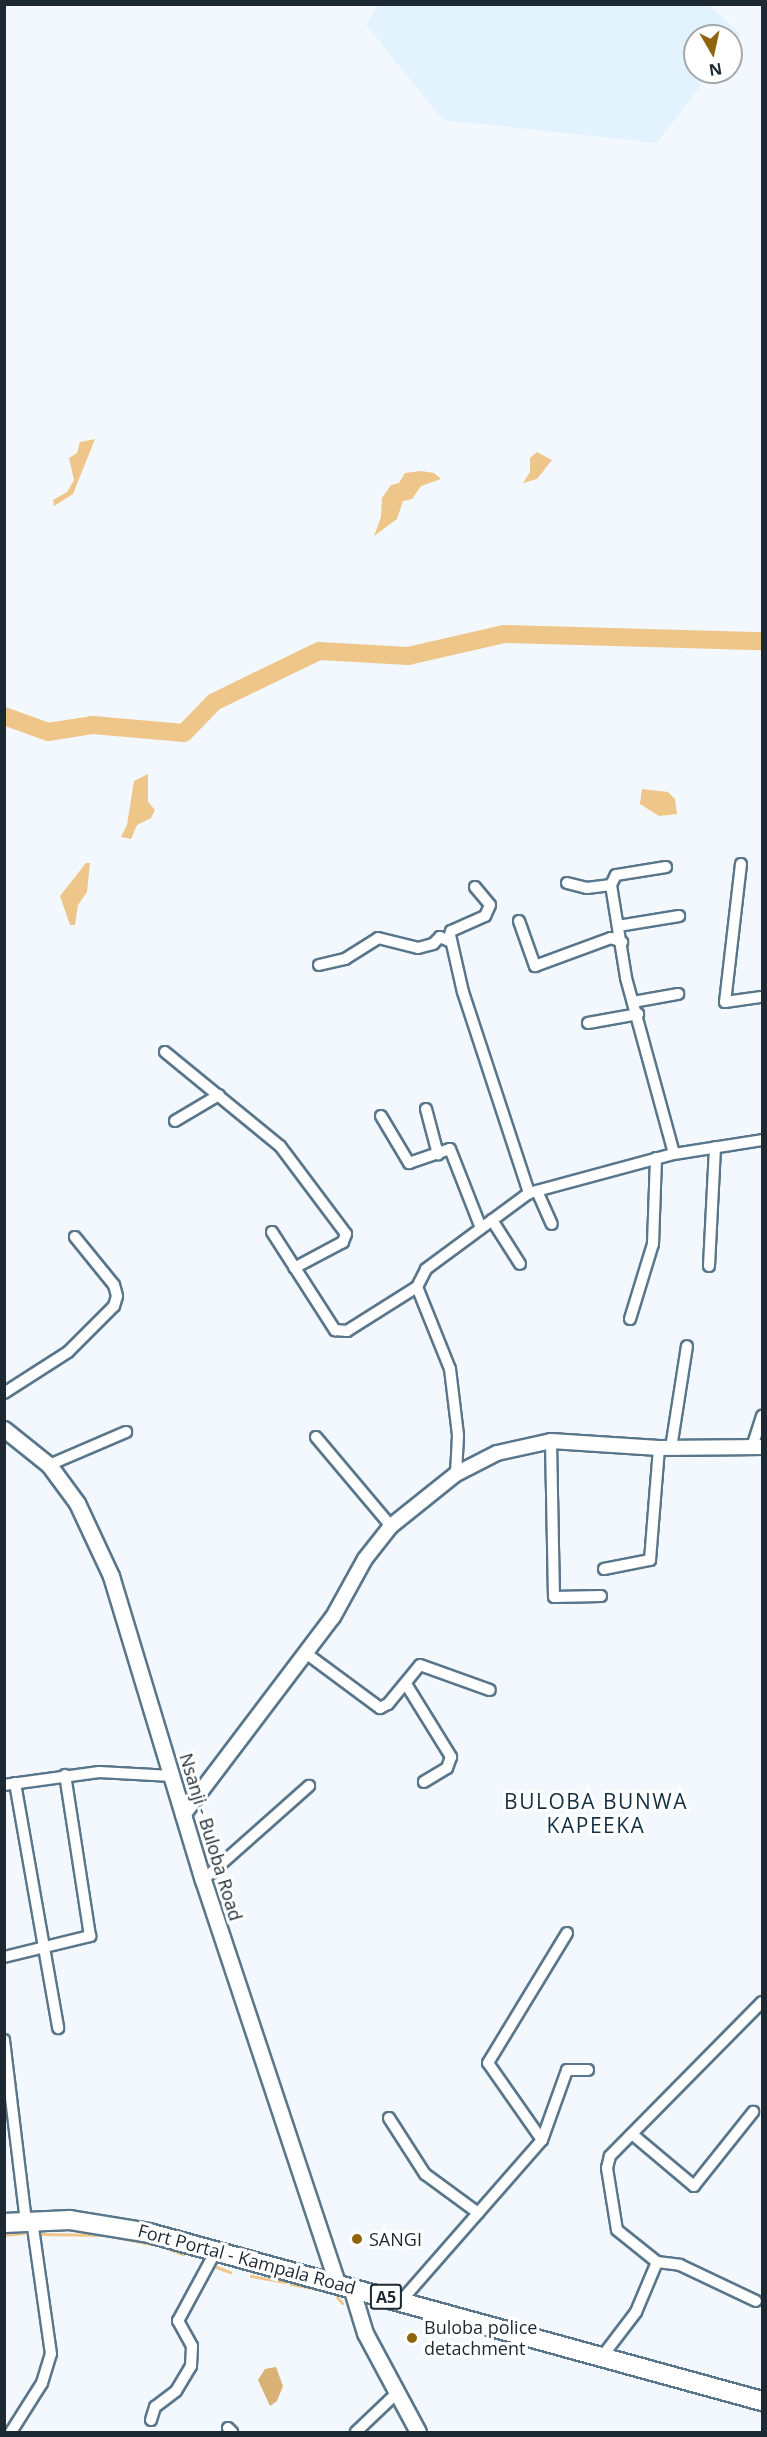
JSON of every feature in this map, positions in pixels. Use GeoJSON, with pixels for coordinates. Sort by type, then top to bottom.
{"type":"FeatureCollection","features":[{"type":"Feature","properties":{"kind":"main road","name":"Nsanji - Buloba Road"},"geometry":{"type":"LineString","coordinates":[[4,1429],[49,1465],[77,1503],[111,1576],[203,1880],[344,2285],[365,2333],[418,2433]]}},
{"type":"Feature","properties":{"kind":"main road","name":"Fort Portal - Kampala Road"},"geometry":{"type":"LineString","coordinates":[[4,2223],[29,2221],[109,2224],[217,2249],[601,2358],[762,2401]]}},
{"type":"Feature","properties":{"kind":"street"},"geometry":{"type":"LineString","coordinates":[[741,864],[725,1002],[762,997]]}},
{"type":"Feature","properties":{"kind":"street"},"geometry":{"type":"LineString","coordinates":[[666,867],[616,875],[610,885],[633,1002],[674,1154]]}},
{"type":"Feature","properties":{"kind":"street"},"geometry":{"type":"LineString","coordinates":[[567,883],[586,888],[610,885]]}},
{"type":"Feature","properties":{"kind":"street"},"geometry":{"type":"LineString","coordinates":[[475,887],[490,905],[488,911],[485,916],[451,931],[451,942],[464,992],[533,1192],[552,1224]]}},
{"type":"Feature","properties":{"kind":"street"},"geometry":{"type":"LineString","coordinates":[[618,926],[679,916]]}},
{"type":"Feature","properties":{"kind":"street"},"geometry":{"type":"LineString","coordinates":[[519,921],[535,966],[611,938],[622,942]]}},
{"type":"Feature","properties":{"kind":"street"},"geometry":{"type":"LineString","coordinates":[[320,965],[345,959],[378,938],[418,948],[433,944],[440,937],[451,942]]}},
{"type":"Feature","properties":{"kind":"street"},"geometry":{"type":"LineString","coordinates":[[633,1002],[678,994]]}},
{"type":"Feature","properties":{"kind":"street"},"geometry":{"type":"LineString","coordinates":[[588,1023],[638,1014]]}},
{"type":"Feature","properties":{"kind":"street"},"geometry":{"type":"LineString","coordinates":[[165,1052],[280,1146],[346,1234],[337,1246],[294,1268]]}},
{"type":"Feature","properties":{"kind":"street"},"geometry":{"type":"LineString","coordinates":[[175,1121],[219,1095]]}},
{"type":"Feature","properties":{"kind":"street"},"geometry":{"type":"LineString","coordinates":[[426,1109],[438,1154]]}},
{"type":"Feature","properties":{"kind":"street"},"geometry":{"type":"LineString","coordinates":[[381,1116],[409,1164],[450,1149],[481,1228]]}},
{"type":"Feature","properties":{"kind":"street"},"geometry":{"type":"LineString","coordinates":[[272,1232],[325,1319],[341,1332],[417,1287],[426,1269],[533,1192],[656,1158],[762,1140]]}},
{"type":"Feature","properties":{"kind":"street"},"geometry":{"type":"LineString","coordinates":[[709,1266],[715,1147]]}},
{"type":"Feature","properties":{"kind":"street"},"geometry":{"type":"LineString","coordinates":[[630,1319],[653,1244],[656,1158]]}},
{"type":"Feature","properties":{"kind":"street"},"geometry":{"type":"LineString","coordinates":[[492,1220],[520,1264]]}},
{"type":"Feature","properties":{"kind":"street"},"geometry":{"type":"LineString","coordinates":[[4,1393],[68,1352],[114,1306],[117,1296],[114,1285],[75,1237]]}},
{"type":"Feature","properties":{"kind":"street"},"geometry":{"type":"LineString","coordinates":[[417,1287],[450,1369],[458,1435],[456,1474]]}},
{"type":"Feature","properties":{"kind":"street"},"geometry":{"type":"LineString","coordinates":[[604,1569],[650,1560],[665,1448],[687,1346]]}},
{"type":"Feature","properties":{"kind":"street"},"geometry":{"type":"LineString","coordinates":[[183,1815],[333,1617],[364,1559],[391,1526],[456,1474],[497,1453],[551,1441],[665,1448],[757,1447],[762,1416]]}},
{"type":"Feature","properties":{"kind":"street"},"geometry":{"type":"LineString","coordinates":[[49,1465],[126,1432]]}},
{"type":"Feature","properties":{"kind":"street"},"geometry":{"type":"LineString","coordinates":[[316,1437],[391,1526]]}},
{"type":"Feature","properties":{"kind":"street"},"geometry":{"type":"LineString","coordinates":[[551,1441],[554,1597],[601,1596]]}},
{"type":"Feature","properties":{"kind":"street"},"geometry":{"type":"LineString","coordinates":[[306,1653],[376,1707],[388,1704],[420,1665],[490,1690]]}},
{"type":"Feature","properties":{"kind":"street"},"geometry":{"type":"LineString","coordinates":[[406,1684],[451,1756],[447,1768],[424,1782]]}},
{"type":"Feature","properties":{"kind":"street"},"geometry":{"type":"LineString","coordinates":[[58,2028],[10,1784],[65,1775],[124,1772],[172,1776]]}},
{"type":"Feature","properties":{"kind":"street"},"geometry":{"type":"LineString","coordinates":[[4,1957],[90,1936],[65,1775]]}},
{"type":"Feature","properties":{"kind":"street"},"geometry":{"type":"LineString","coordinates":[[203,1880],[309,1786]]}},
{"type":"Feature","properties":{"kind":"street"},"geometry":{"type":"LineString","coordinates":[[542,2140],[488,2063],[567,1933]]}},
{"type":"Feature","properties":{"kind":"street"},"geometry":{"type":"LineString","coordinates":[[756,2301],[680,2265],[657,2262],[622,2236],[615,2224],[608,2162],[632,2134],[762,2004]]}},
{"type":"Feature","properties":{"kind":"street"},"geometry":{"type":"LineString","coordinates":[[4,2040],[8,2102],[51,2354],[42,2383],[11,2433]]}},
{"type":"Feature","properties":{"kind":"street"},"geometry":{"type":"LineString","coordinates":[[401,2301],[542,2140],[567,2070],[588,2070]]}},
{"type":"Feature","properties":{"kind":"street"},"geometry":{"type":"LineString","coordinates":[[632,2134],[694,2186],[753,2112]]}},
{"type":"Feature","properties":{"kind":"street"},"geometry":{"type":"LineString","coordinates":[[389,2118],[425,2174],[478,2213]]}},
{"type":"Feature","properties":{"kind":"street"},"geometry":{"type":"LineString","coordinates":[[151,2420],[156,2407],[176,2391],[191,2366],[192,2346],[178,2321],[217,2249]]}},
{"type":"Feature","properties":{"kind":"street"},"geometry":{"type":"LineString","coordinates":[[601,2358],[636,2312],[657,2262]]}},
{"type":"Feature","properties":{"kind":"street"},"geometry":{"type":"LineString","coordinates":[[356,2433],[397,2393]]}},
{"type":"Feature","properties":{"kind":"shaded area"},"geometry":{"type":"Polygon","coordinates":[[[707,4],[730,24],[683,24],[683,84],[702,84],[657,143],[443,120],[366,25],[378,5],[707,4]]]}},
{"type":"Feature","properties":{"kind":"shaded area"},"geometry":{"type":"Polygon","coordinates":[[[95,439],[73,494],[54,506],[53,500],[67,492],[74,480],[69,458],[77,453],[80,442],[95,439]]]}},
{"type":"Feature","properties":{"kind":"shaded area"},"geometry":{"type":"Polygon","coordinates":[[[537,452],[552,460],[537,479],[523,483],[530,472],[530,458],[537,452]]]}},
{"type":"Feature","properties":{"kind":"shaded area"},"geometry":{"type":"Polygon","coordinates":[[[421,471],[434,473],[441,479],[421,486],[412,499],[403,501],[397,519],[374,536],[381,517],[382,498],[391,485],[399,483],[405,473],[421,471]]]}},
{"type":"Feature","properties":{"kind":"shaded area"},"geometry":{"type":"Polygon","coordinates":[[[148,774],[148,802],[155,810],[151,818],[137,825],[131,839],[121,837],[127,825],[134,781],[148,774]]]}},
{"type":"Feature","properties":{"kind":"shaded area"},"geometry":{"type":"Polygon","coordinates":[[[642,789],[668,792],[675,799],[677,814],[659,816],[640,804],[642,789]]]}},
{"type":"Feature","properties":{"kind":"shaded area"},"geometry":{"type":"Polygon","coordinates":[[[86,863],[90,863],[87,892],[78,905],[75,925],[70,925],[60,896],[86,863]]]}},
{"type":"Feature","properties":{"kind":"shaded area"},"geometry":{"type":"Polygon","coordinates":[[[276,2367],[283,2386],[277,2401],[270,2406],[258,2380],[265,2369],[276,2367]]]}},
{"type":"Feature","properties":{"kind":"waterway"},"geometry":{"type":"LineString","coordinates":[[4,716],[48,732],[93,725],[184,733],[214,702],[319,651],[408,656],[504,634],[762,641]]}},
{"type":"Feature","properties":{"kind":"waterway"},"geometry":{"type":"LineString","coordinates":[[4,2235],[24,2233]]}},
{"type":"Feature","properties":{"kind":"waterway"},"geometry":{"type":"LineString","coordinates":[[40,2234],[104,2235],[157,2245]]}},
{"type":"Feature","properties":{"kind":"waterway"},"geometry":{"type":"LineString","coordinates":[[169,2249],[183,2254]]}},
{"type":"Feature","properties":{"kind":"waterway"},"geometry":{"type":"LineString","coordinates":[[216,2267],[230,2272]]}},
{"type":"Feature","properties":{"kind":"waterway"},"geometry":{"type":"LineString","coordinates":[[251,2276],[285,2282]]}},
{"type":"Feature","properties":{"kind":"waterway"},"geometry":{"type":"LineString","coordinates":[[291,2284],[333,2292]]}},
{"type":"Feature","properties":{"kind":"waterway"},"geometry":{"type":"LineString","coordinates":[[337,2297],[342,2303]]}},
{"type":"Feature","properties":{"kind":"place","name":"SANGI"},"geometry":{"type":"Point","coordinates":[357,2239]}},
{"type":"Feature","properties":{"kind":"place","name":"Buloba police detachment"},"geometry":{"type":"Point","coordinates":[412,2338]}},
{"type":"Feature","properties":{"kind":"district","name":"BULOBA BUNWA KAPEEKA"},"geometry":{"type":"Point","coordinates":[596,1813]}}]}
